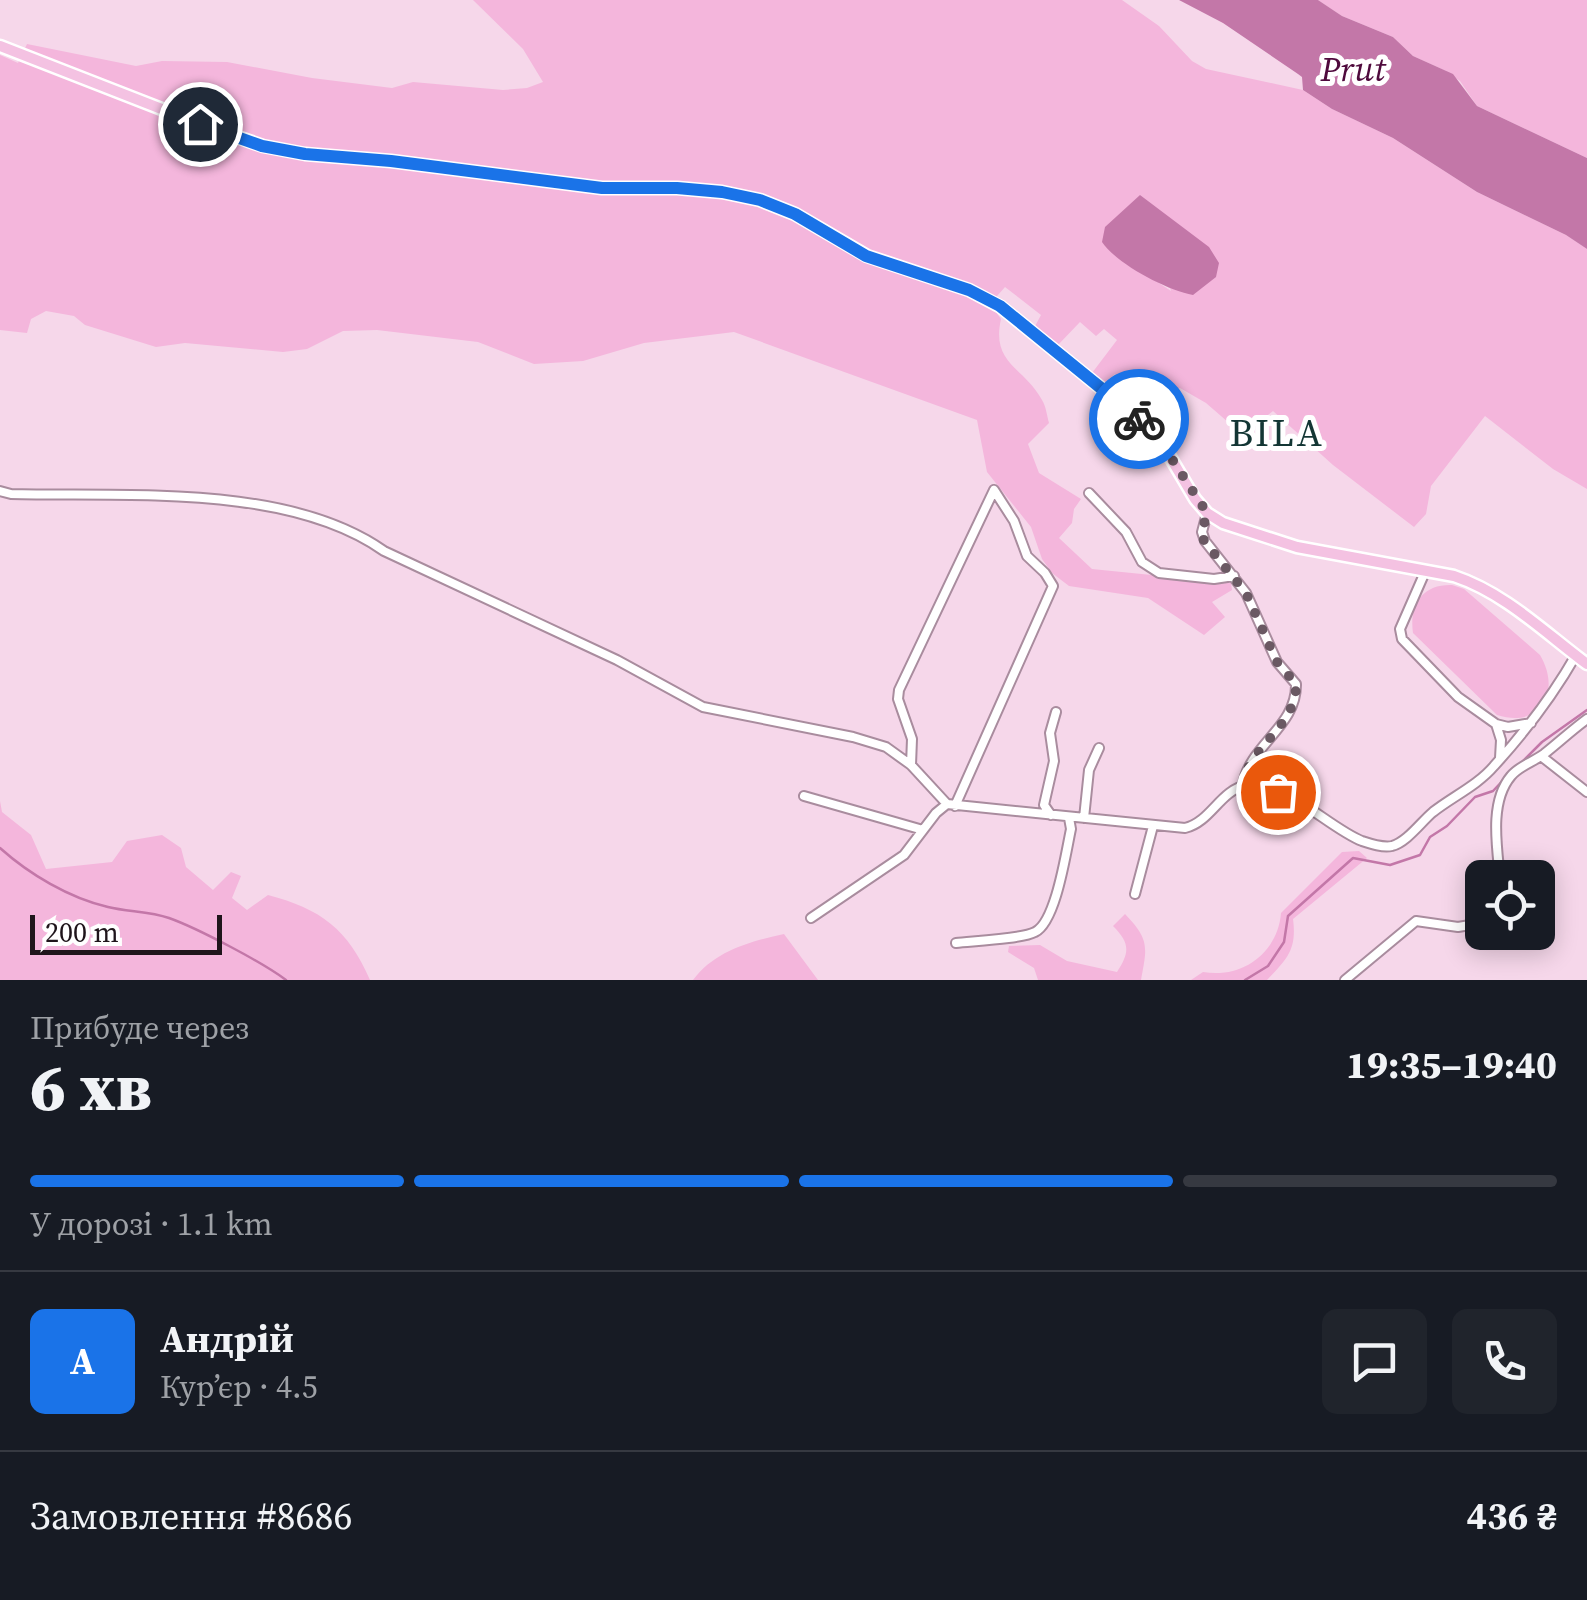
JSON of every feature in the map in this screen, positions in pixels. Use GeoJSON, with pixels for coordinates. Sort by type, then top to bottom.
{"type":"FeatureCollection","features":[{"type":"Feature","properties":{"kind":"main road"},"geometry":{"type":"LineString","coordinates":[[0,46],[200,124],[291,152],[602,188],[677,188],[760,200],[795,214],[866,256],[969,290],[1000,306],[1144,424],[1207,513],[1224,523],[1297,546],[1475,583],[1587,664]]}},
{"type":"Feature","properties":{"kind":"street"},"geometry":{"type":"LineString","coordinates":[[811,918],[904,855],[951,805],[1052,586],[1027,556],[1014,521],[994,490],[899,690],[898,699],[912,739],[912,765]]}},
{"type":"Feature","properties":{"kind":"street"},"geometry":{"type":"LineString","coordinates":[[0,491],[153,495],[281,508],[358,532],[384,551],[617,660],[702,707],[886,746],[912,765],[951,805],[1192,827],[1243,785],[1246,769],[1288,716],[1296,691],[1296,684],[1277,662],[1256,610],[1204,541],[1207,513]]}},
{"type":"Feature","properties":{"kind":"street"},"geometry":{"type":"LineString","coordinates":[[1089,492],[1126,532],[1142,562],[1159,574],[1214,580],[1234,576]]}},
{"type":"Feature","properties":{"kind":"street"},"geometry":{"type":"LineString","coordinates":[[1425,572],[1400,629],[1402,638],[1458,697],[1496,724],[1508,727],[1535,721]]}},
{"type":"Feature","properties":{"kind":"street"},"geometry":{"type":"LineString","coordinates":[[1243,785],[1264,786],[1278,792],[1347,834],[1387,847],[1397,844],[1500,758],[1535,721],[1576,656]]}},
{"type":"Feature","properties":{"kind":"street"},"geometry":{"type":"LineString","coordinates":[[1051,816],[1044,806],[1054,761],[1050,734],[1056,712]]}},
{"type":"Feature","properties":{"kind":"street"},"geometry":{"type":"LineString","coordinates":[[1498,860],[1496,832],[1501,795],[1512,774],[1587,719]]}},
{"type":"Feature","properties":{"kind":"street"},"geometry":{"type":"LineString","coordinates":[[1496,724],[1501,740],[1500,758]]}},
{"type":"Feature","properties":{"kind":"street"},"geometry":{"type":"LineString","coordinates":[[1084,818],[1089,770],[1100,748]]}},
{"type":"Feature","properties":{"kind":"street"},"geometry":{"type":"LineString","coordinates":[[1541,756],[1587,792]]}},
{"type":"Feature","properties":{"kind":"street"},"geometry":{"type":"LineString","coordinates":[[804,796],[924,830]]}},
{"type":"Feature","properties":{"kind":"street"},"geometry":{"type":"LineString","coordinates":[[956,943],[1027,934],[1042,926],[1052,905],[1072,829],[1069,818]]}},
{"type":"Feature","properties":{"kind":"street"},"geometry":{"type":"LineString","coordinates":[[1135,894],[1153,826]]}},
{"type":"Feature","properties":{"kind":"street"},"geometry":{"type":"LineString","coordinates":[[1345,980],[1394,941],[1408,924],[1416,921],[1465,927]]}},
{"type":"Feature","properties":{"kind":"shaded area"},"geometry":{"type":"Polygon","coordinates":[[[473,0],[1122,0],[1159,26],[1192,61],[1206,69],[1303,90],[1332,109],[1393,138],[1477,192],[1587,249],[1587,489],[1553,469],[1485,416],[1431,486],[1426,514],[1414,527],[1333,465],[1273,411],[1258,423],[1236,429],[1206,403],[1180,388],[1146,389],[1115,374],[1104,383],[1092,373],[1117,340],[1104,329],[1096,336],[1080,322],[1057,346],[1034,328],[1041,315],[1005,287],[990,304],[1001,319],[1001,346],[1042,400],[1049,423],[1028,444],[1039,473],[1081,499],[1074,509],[1072,523],[1059,538],[1092,569],[1231,583],[1232,590],[1212,602],[1225,617],[1204,635],[1148,598],[1069,586],[1052,573],[1042,559],[1031,527],[987,472],[977,420],[734,332],[644,343],[583,361],[534,364],[478,342],[377,330],[343,331],[307,349],[283,352],[185,343],[156,347],[85,325],[74,316],[46,311],[31,319],[27,333],[0,330],[0,55],[18,63],[27,44],[136,66],[162,61],[227,62],[392,88],[413,82],[503,90],[543,82],[523,49],[473,0]],[[1140,195],[1144,273],[1171,291],[1140,195]]]}},
{"type":"Feature","properties":{"kind":"shaded area"},"geometry":{"type":"Polygon","coordinates":[[[1318,0],[1587,0],[1587,158],[1477,106],[1460,81],[1446,71],[1413,56],[1393,37],[1342,16],[1318,0]]]}},
{"type":"Feature","properties":{"kind":"shaded area"},"geometry":{"type":"Polygon","coordinates":[[[1452,585],[1464,589],[1540,655],[1549,682],[1543,704],[1535,712],[1525,717],[1497,715],[1413,633],[1413,614],[1420,598],[1433,588],[1452,585]]]}},
{"type":"Feature","properties":{"kind":"shaded area"},"geometry":{"type":"Polygon","coordinates":[[[0,801],[2,812],[31,835],[46,869],[112,862],[127,841],[162,835],[181,848],[186,867],[213,890],[231,872],[241,876],[232,898],[247,910],[268,895],[303,907],[331,924],[352,947],[370,980],[0,980],[0,801]]]}},
{"type":"Feature","properties":{"kind":"shaded area"},"geometry":{"type":"Polygon","coordinates":[[[1359,851],[1367,858],[1293,919],[1289,953],[1267,980],[1191,980],[1203,972],[1232,971],[1256,960],[1273,940],[1281,913],[1342,852],[1359,851]]]}},
{"type":"Feature","properties":{"kind":"shaded area"},"geometry":{"type":"Polygon","coordinates":[[[1125,914],[1145,944],[1141,980],[1038,980],[1034,968],[1008,952],[1009,946],[1040,945],[1067,961],[1117,972],[1126,948],[1113,926],[1125,914]]]}},
{"type":"Feature","properties":{"kind":"shaded area"},"geometry":{"type":"Polygon","coordinates":[[[784,934],[818,980],[693,980],[722,955],[784,934]]]}},
{"type":"Feature","properties":{"kind":"water","name":"Prut"},"geometry":{"type":"Polygon","coordinates":[[[1179,0],[1318,0],[1342,16],[1393,37],[1413,56],[1453,74],[1477,106],[1587,158],[1587,249],[1477,192],[1393,138],[1332,109],[1303,90],[1298,74],[1223,23],[1179,0]]]}},
{"type":"Feature","properties":{"kind":"water"},"geometry":{"type":"Polygon","coordinates":[[[1140,195],[1209,247],[1219,263],[1216,277],[1193,295],[1143,275],[1102,242],[1105,227],[1140,195]]]}},
{"type":"Feature","properties":{"kind":"waterway"},"geometry":{"type":"LineString","coordinates":[[1519,765],[1542,742],[1587,710]]}},
{"type":"Feature","properties":{"kind":"waterway"},"geometry":{"type":"LineString","coordinates":[[1245,980],[1268,966],[1284,942],[1288,916],[1353,858],[1390,865],[1420,855],[1430,837],[1447,826],[1475,797],[1493,791],[1509,774]]}},
{"type":"Feature","properties":{"kind":"waterway"},"geometry":{"type":"LineString","coordinates":[[0,848],[64,891],[108,907],[169,918],[246,955],[286,980]]}},
{"type":"Feature","properties":{"kind":"way so far"},"geometry":{"type":"LineString","coordinates":[[1139,419],[1166,450],[1207,513],[1204,541],[1246,593],[1277,662],[1296,684],[1288,716],[1252,758],[1243,785],[1264,786],[1278,792]]}},
{"type":"Feature","properties":{"kind":"district","name":"BILA"},"geometry":{"type":"Point","coordinates":[1277,433]}},
{"type":"Feature","properties":{"kind":"route"},"geometry":{"type":"LineString","coordinates":[[200,124],[262,146],[305,154],[602,188],[722,192],[760,200],[795,214],[866,256],[969,290],[1000,306],[1139,419]]}}]}
